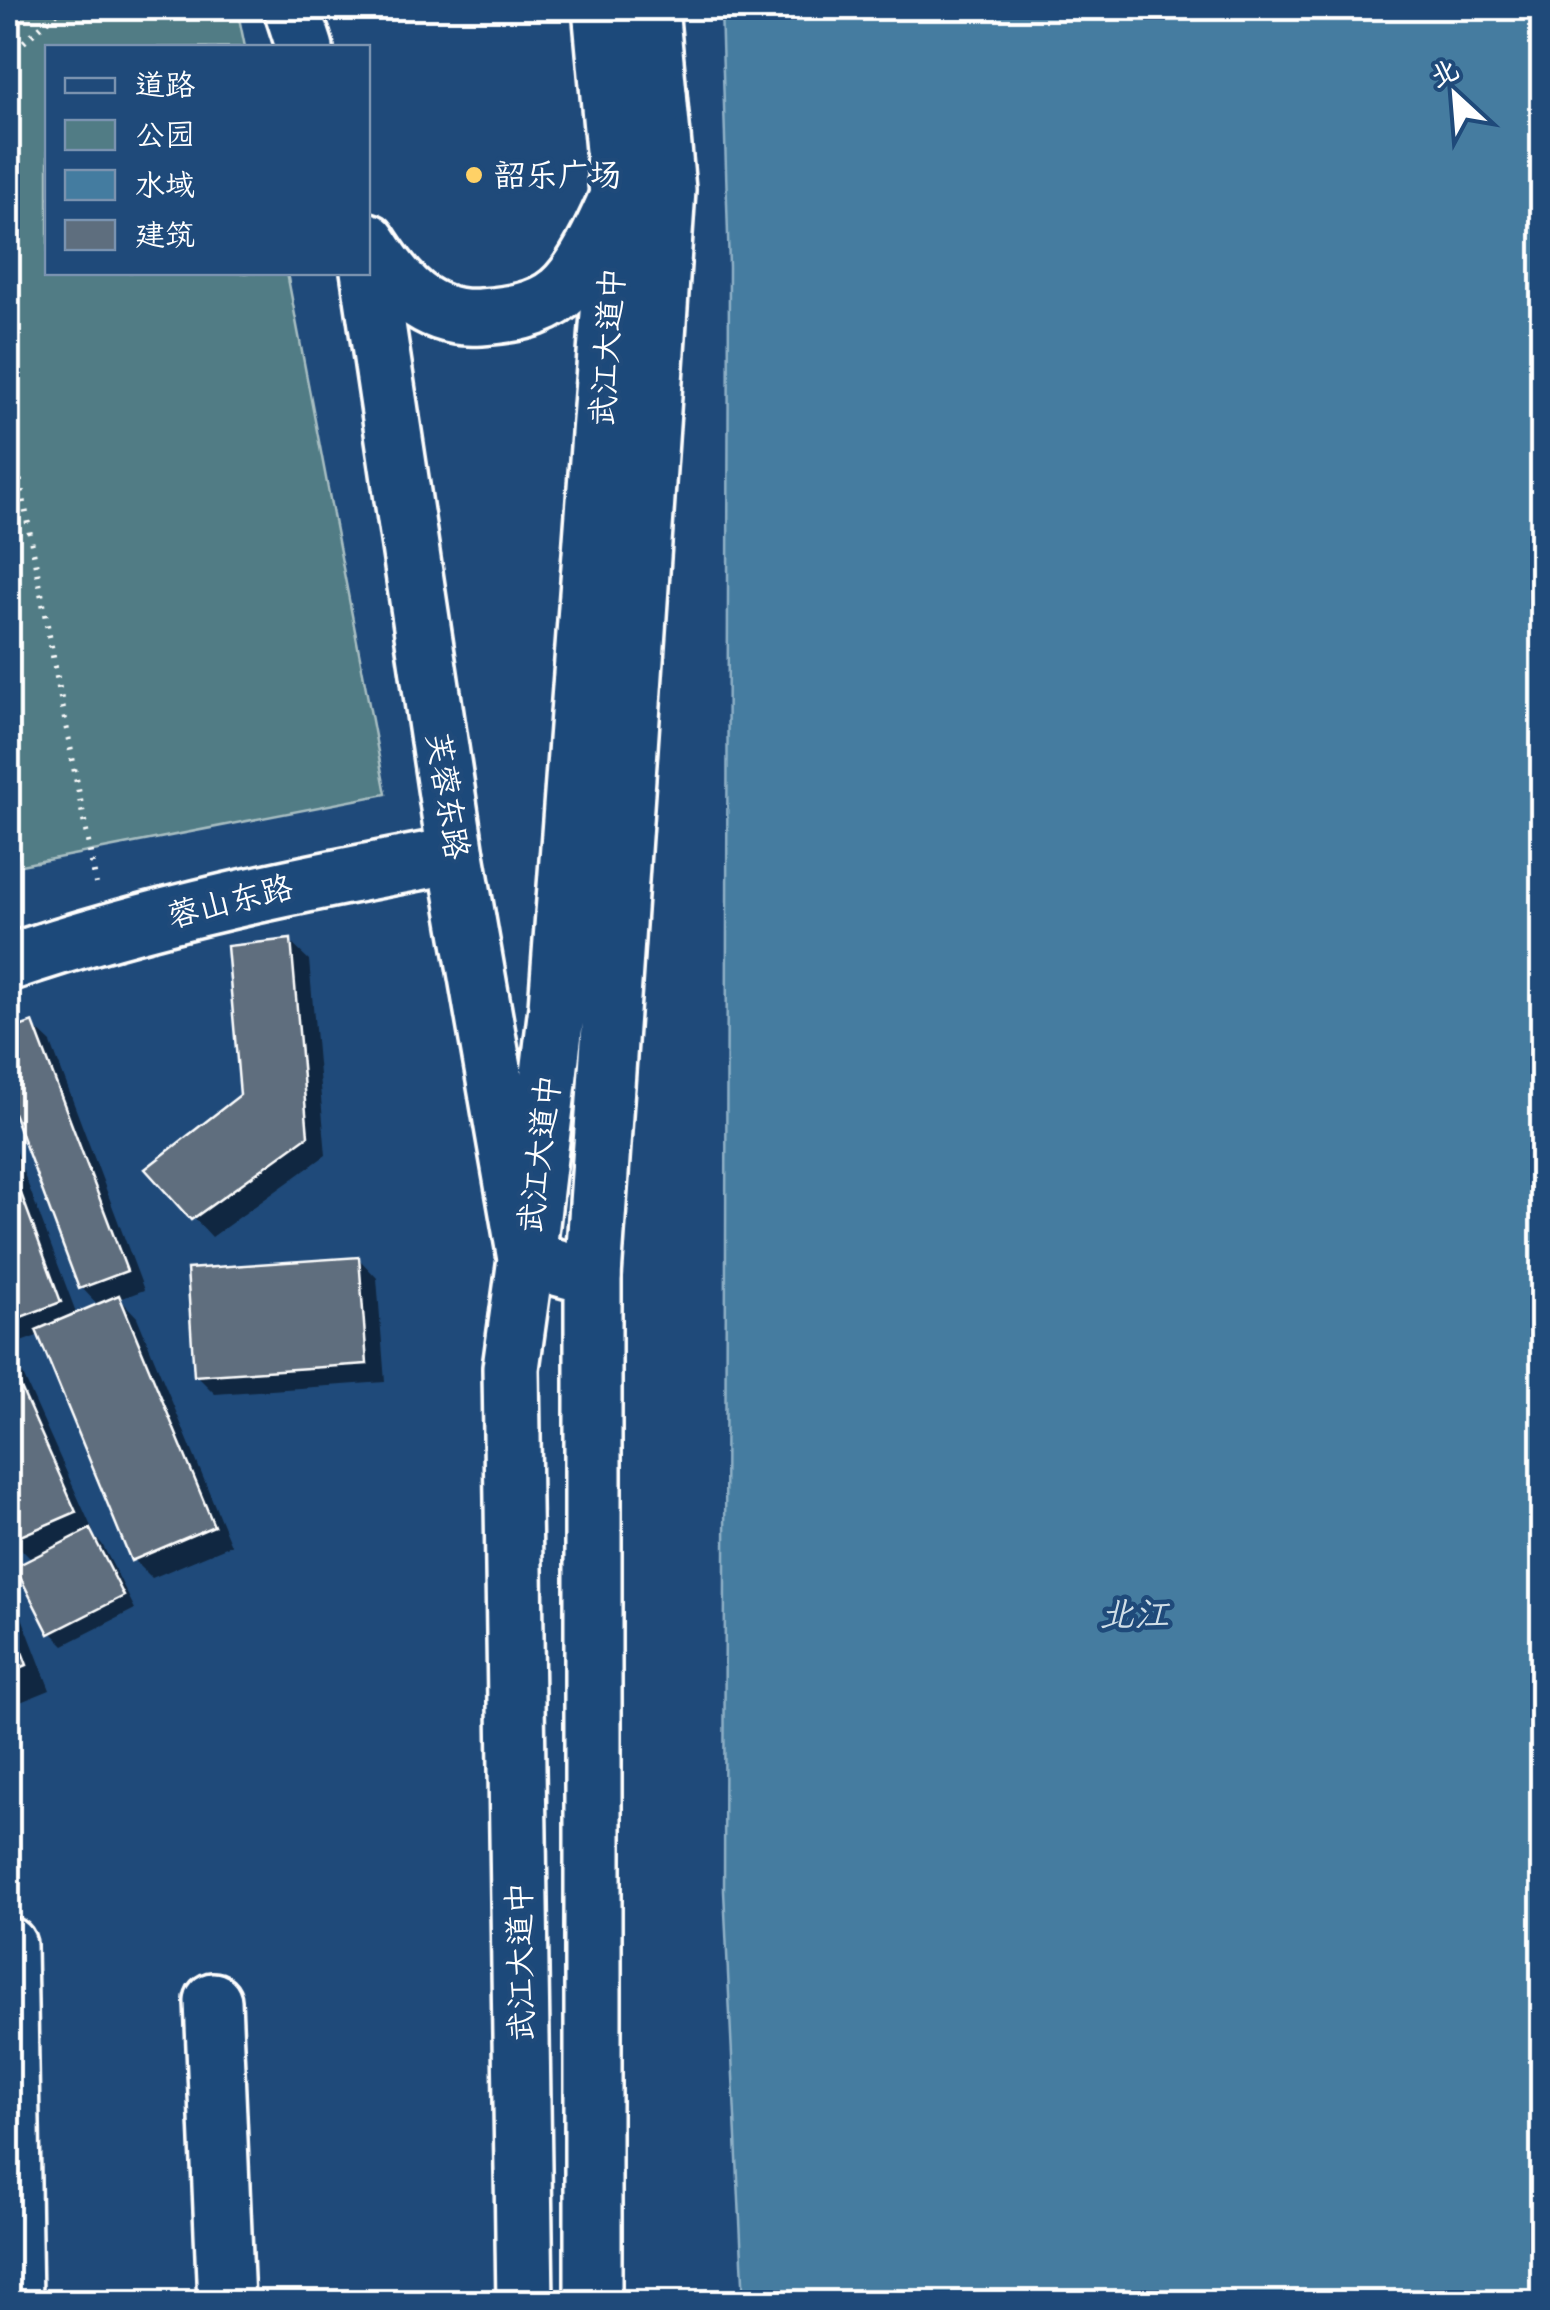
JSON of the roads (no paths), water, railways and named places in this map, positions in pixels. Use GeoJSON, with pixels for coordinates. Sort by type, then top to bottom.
{"type":"FeatureCollection","features":[{"type":"Feature","properties":{"kind":"main road"},"geometry":{"type":"LineString","coordinates":[[292,8],[303,45]]}},
{"type":"Feature","properties":{"kind":"main road","name":"武江大道中"},"geometry":{"type":"LineString","coordinates":[[525,2302],[512,1368],[557,1006],[618,194],[601,8]]}},
{"type":"Feature","properties":{"kind":"main road","name":"武江大道中"},"geometry":{"type":"LineString","coordinates":[[593,2302],[592,1276],[666,190],[650,8]]}},
{"type":"Feature","properties":{"kind":"main road"},"geometry":{"type":"LineString","coordinates":[[370,244],[386,270],[422,304],[456,318],[533,308],[560,293],[580,270],[618,194],[658,95]]}},
{"type":"Feature","properties":{"kind":"main road","name":"芙蓉东路"},"geometry":{"type":"LineString","coordinates":[[370,275],[456,855],[526,1259]]}},
{"type":"Feature","properties":{"kind":"main road","name":"蓉山东路"},"geometry":{"type":"LineString","coordinates":[[8,963],[278,888],[456,855]]}},
{"type":"Feature","properties":{"kind":"main road"},"geometry":{"type":"LineString","coordinates":[[526,1259],[592,1276]]}},
{"type":"Feature","properties":{"kind":"main road"},"geometry":{"type":"LineString","coordinates":[[8,1945],[14,2302]]}},
{"type":"Feature","properties":{"kind":"main road"},"geometry":{"type":"LineString","coordinates":[[212,2000],[226,2302]]}},
{"type":"Feature","properties":{"kind":"water","name":"北江"},"geometry":{"type":"Polygon","coordinates":[[[721,8],[1542,8],[1542,2302],[744,2302],[724,1891],[729,267],[721,8]]]}},
{"type":"Feature","properties":{"kind":"place","name":"韶乐广场"},"geometry":{"type":"Point","coordinates":[474,175]}}]}
